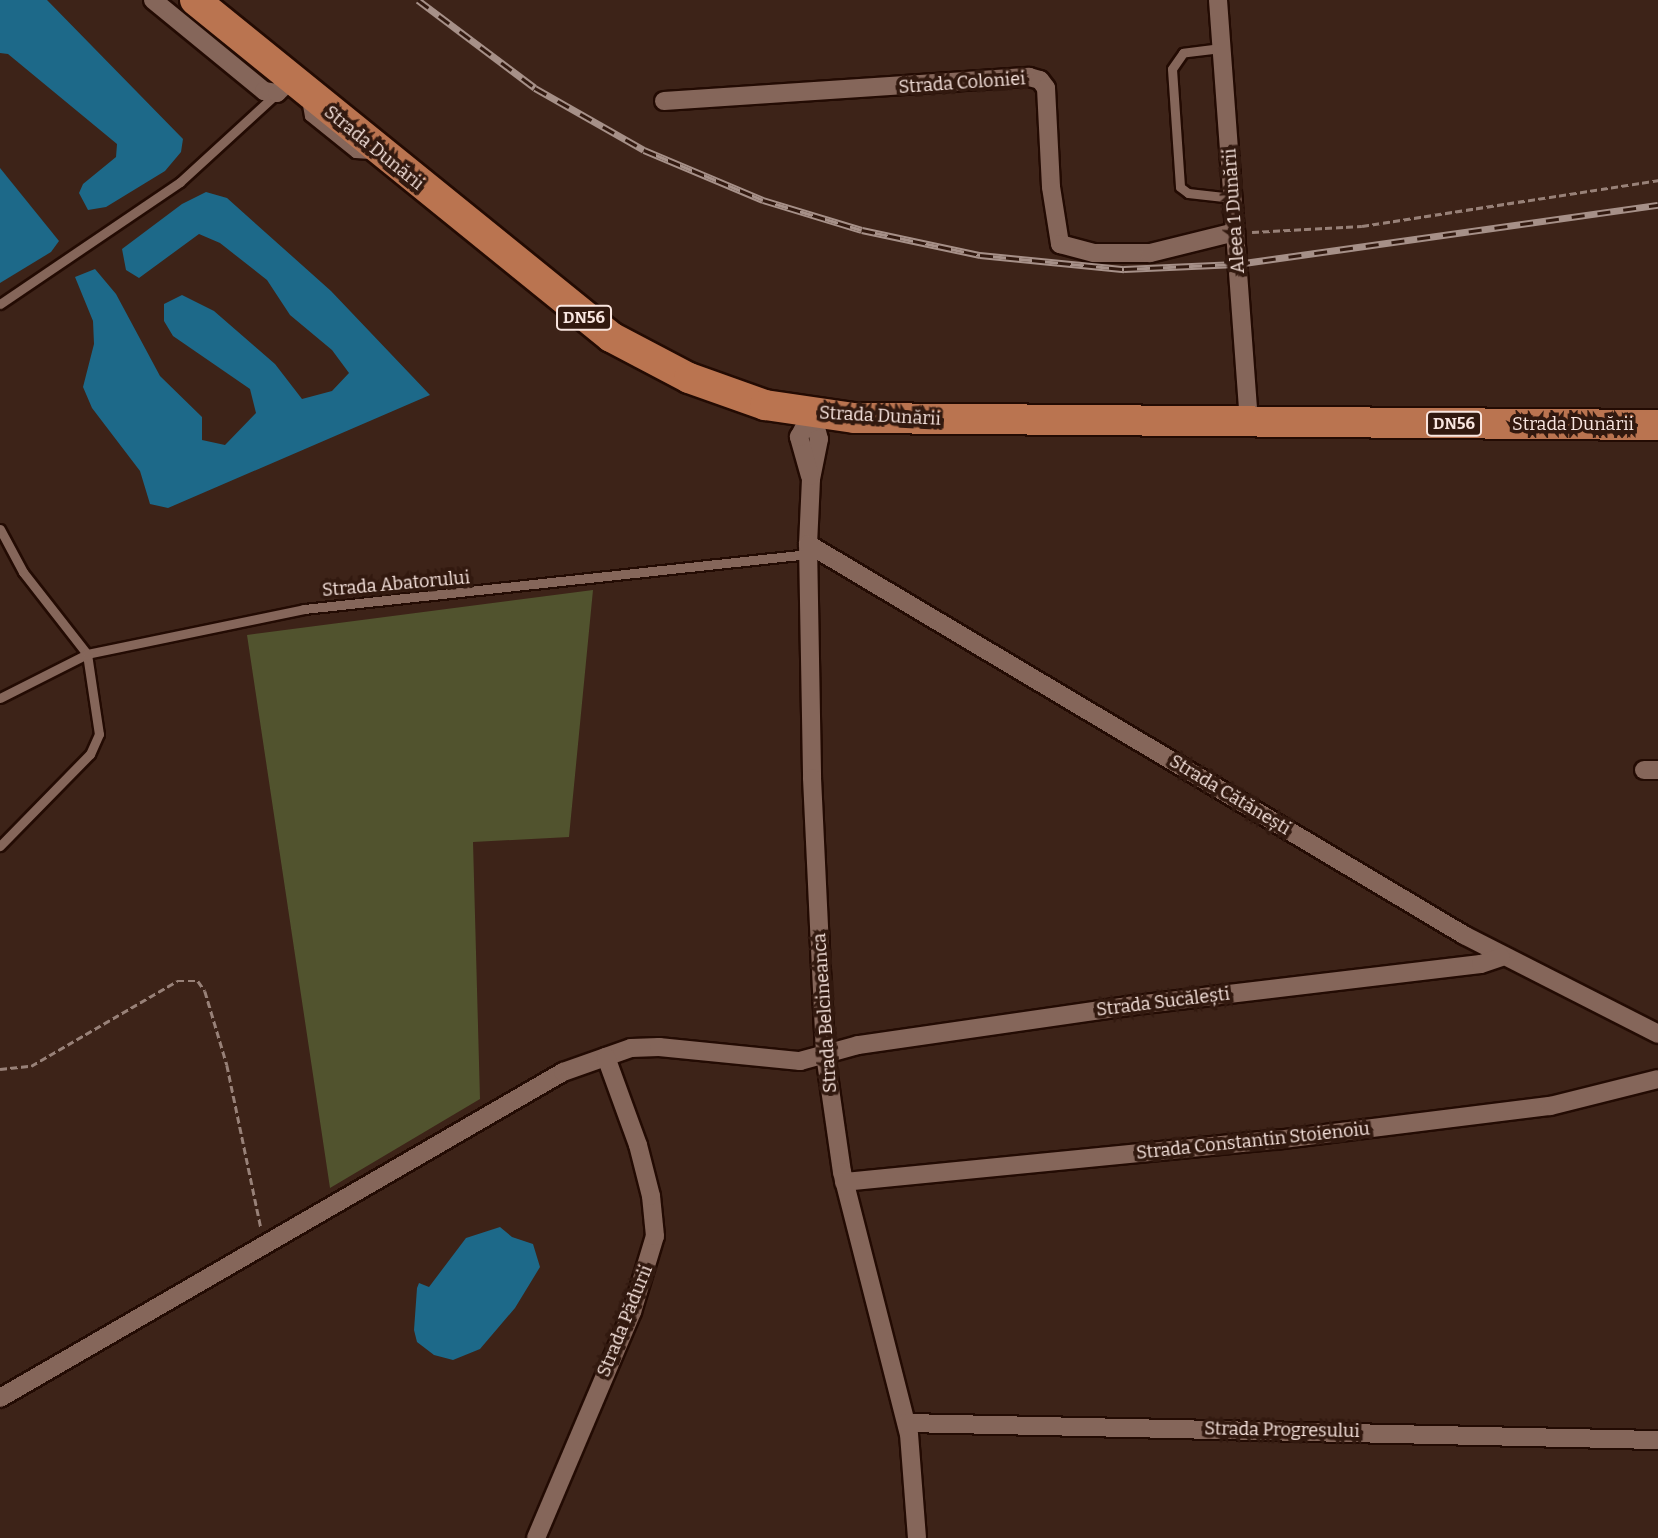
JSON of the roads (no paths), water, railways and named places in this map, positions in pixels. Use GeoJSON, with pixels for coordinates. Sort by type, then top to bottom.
{"type":"FeatureCollection","features":[{"type":"Feature","properties":{"kind":"highway","name":"Strada Dunării"},"geometry":{"type":"LineString","coordinates":[[195,0],[290,88],[382,155],[566,304],[633,351],[727,394],[812,413],[866,418],[1658,425]]}},
{"type":"Feature","properties":{"kind":"street"},"geometry":{"type":"LineString","coordinates":[[153,0],[264,91],[290,88]]}},
{"type":"Feature","properties":{"kind":"street","name":"Aleea 1 Dunării"},"geometry":{"type":"LineString","coordinates":[[1218,0],[1249,423]]}},
{"type":"Feature","properties":{"kind":"street","name":"Strada Coloniei"},"geometry":{"type":"LineString","coordinates":[[664,101],[1029,77],[1040,80],[1046,88],[1051,187],[1060,244],[1094,253],[1150,253],[1235,232]]}},
{"type":"Feature","properties":{"kind":"street","name":"Strada Belcineanca"},"geometry":{"type":"LineString","coordinates":[[812,413],[819,439],[811,479],[808,549],[813,790],[825,1054],[844,1182],[907,1423],[917,1538]]}},
{"type":"Feature","properties":{"kind":"street","name":"Strada Cătănești"},"geometry":{"type":"LineString","coordinates":[[808,549],[1501,957],[1658,1034]]}},
{"type":"Feature","properties":{"kind":"street","name":"Strada Sucălești"},"geometry":{"type":"LineString","coordinates":[[0,1398],[563,1072],[640,1046],[784,1061],[858,1045],[1074,1013],[1481,964],[1501,957]]}},
{"type":"Feature","properties":{"kind":"street","name":"Strada Pădurii"},"geometry":{"type":"LineString","coordinates":[[536,1538],[636,1302],[655,1236],[651,1196],[638,1145],[606,1057]]}},
{"type":"Feature","properties":{"kind":"street","name":"Strada Constantin Stoienoiu"},"geometry":{"type":"LineString","coordinates":[[844,1182],[1276,1140],[1550,1106],[1658,1079]]}},
{"type":"Feature","properties":{"kind":"street","name":"Strada Progresului"},"geometry":{"type":"LineString","coordinates":[[907,1423],[1658,1440]]}},
{"type":"Feature","properties":{"kind":"lane"},"geometry":{"type":"LineString","coordinates":[[1222,48],[1183,53],[1172,69],[1180,187],[1188,194],[1233,198]]}},
{"type":"Feature","properties":{"kind":"lane"},"geometry":{"type":"LineString","coordinates":[[0,304],[180,182],[290,88]]}},
{"type":"Feature","properties":{"kind":"lane"},"geometry":{"type":"LineString","coordinates":[[0,530],[23,572],[87,654],[99,734],[90,754],[0,846]]}},
{"type":"Feature","properties":{"kind":"lane","name":"Strada Abatorului"},"geometry":{"type":"LineString","coordinates":[[0,698],[87,654],[304,609],[808,549]]}},
{"type":"Feature","properties":{"kind":"water"},"geometry":{"type":"Polygon","coordinates":[[[0,0],[47,0],[183,139],[181,152],[165,171],[106,207],[88,210],[79,193],[83,184],[116,157],[117,144],[8,54],[0,53],[0,0]]]}},
{"type":"Feature","properties":{"kind":"water"},"geometry":{"type":"Polygon","coordinates":[[[0,168],[59,241],[51,252],[0,283],[0,168]]]}},
{"type":"Feature","properties":{"kind":"water"},"geometry":{"type":"Polygon","coordinates":[[[206,192],[227,198],[331,291],[430,395],[168,508],[150,504],[140,471],[92,408],[83,387],[94,344],[93,321],[75,277],[95,269],[116,294],[160,376],[202,417],[202,440],[225,445],[256,413],[250,389],[173,336],[164,321],[164,304],[182,295],[214,311],[275,364],[302,399],[332,391],[349,373],[332,350],[290,315],[267,280],[220,243],[199,234],[139,278],[126,270],[122,249],[182,204],[206,192]]]}},
{"type":"Feature","properties":{"kind":"water"},"geometry":{"type":"Polygon","coordinates":[[[500,1227],[512,1237],[533,1244],[540,1267],[515,1308],[480,1349],[453,1360],[434,1355],[417,1342],[414,1330],[419,1283],[429,1287],[466,1238],[500,1227]]]}},
{"type":"Feature","properties":{"kind":"railway"},"geometry":{"type":"LineString","coordinates":[[418,0],[535,88],[644,150],[763,200],[862,230],[980,255],[1124,269],[1237,264],[1658,205]]}}]}
